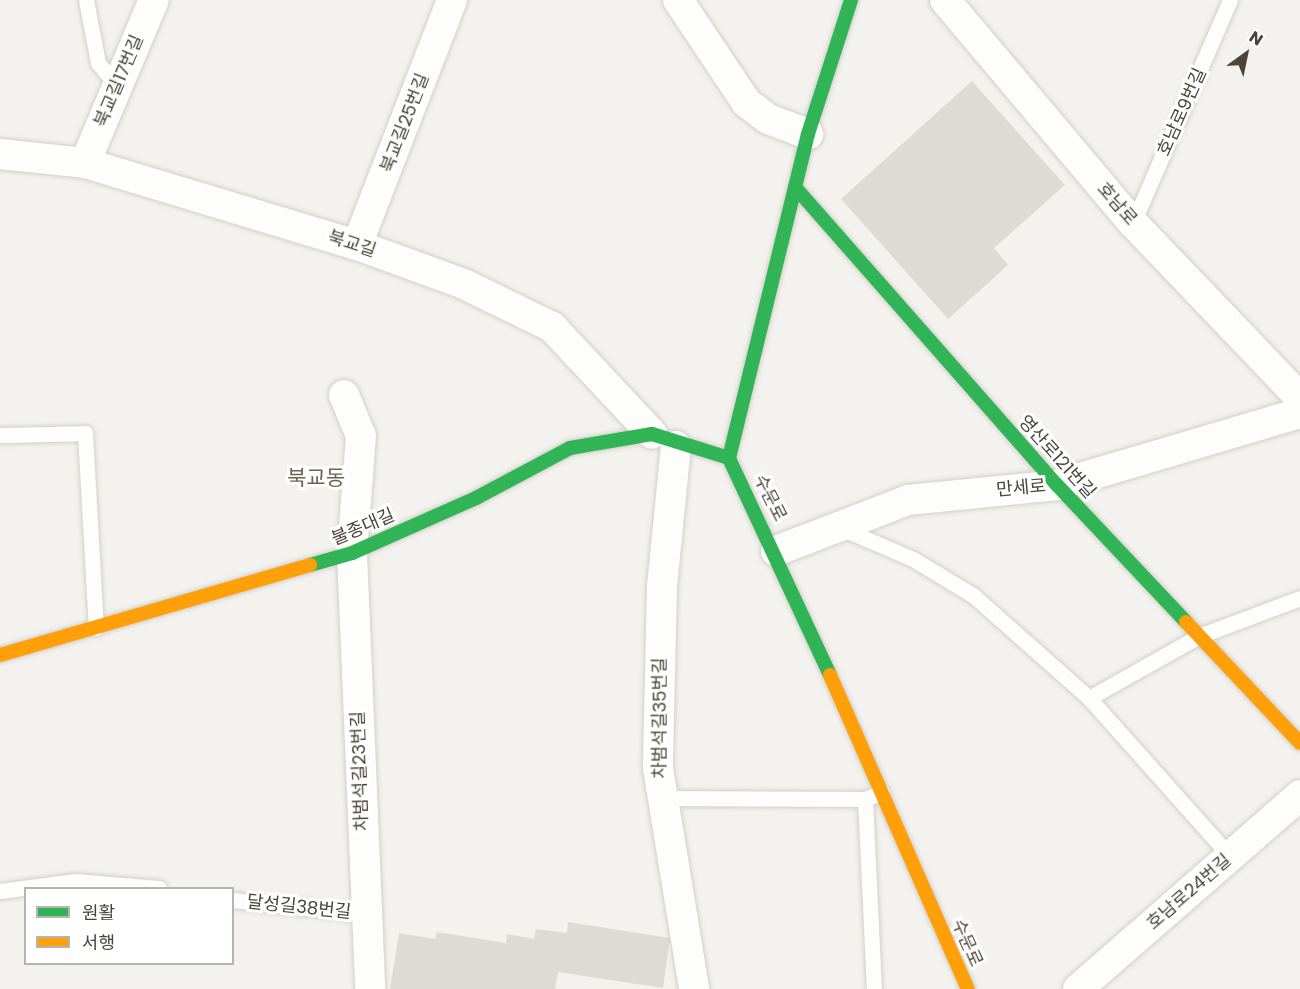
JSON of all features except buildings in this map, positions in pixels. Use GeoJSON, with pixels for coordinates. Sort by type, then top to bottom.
{"type":"FeatureCollection","features":[{"type":"Feature","properties":{"kind":"street","name":"북교길17번길"},"geometry":{"type":"LineString","coordinates":[[85,163],[154,0]]}},
{"type":"Feature","properties":{"kind":"street","name":"북교길25번길"},"geometry":{"type":"LineString","coordinates":[[357,245],[452,0]]}},
{"type":"Feature","properties":{"kind":"street"},"geometry":{"type":"LineString","coordinates":[[678,0],[747,103],[768,118],[808,134]]}},
{"type":"Feature","properties":{"kind":"street"},"geometry":{"type":"LineString","coordinates":[[729,458],[808,134],[851,0]]}},
{"type":"Feature","properties":{"kind":"street","name":"호남로"},"geometry":{"type":"LineString","coordinates":[[945,0],[1133,223],[1300,398]]}},
{"type":"Feature","properties":{"kind":"street","name":"북교길"},"geometry":{"type":"LineString","coordinates":[[0,154],[85,163],[357,245],[464,284],[552,327],[664,440]]}},
{"type":"Feature","properties":{"kind":"street","name":"영산로121번길"},"geometry":{"type":"LineString","coordinates":[[795,187],[1057,485],[1300,743]]}},
{"type":"Feature","properties":{"kind":"street","name":"차범석길23번길"},"geometry":{"type":"LineString","coordinates":[[344,395],[361,436],[352,553],[370,989]]}},
{"type":"Feature","properties":{"kind":"street","name":"만세로"},"geometry":{"type":"LineString","coordinates":[[777,551],[908,500],[1057,485],[1300,413]]}},
{"type":"Feature","properties":{"kind":"street","name":"불종대길"},"geometry":{"type":"LineString","coordinates":[[0,655],[352,553],[476,498],[570,448],[664,440],[729,458]]}},
{"type":"Feature","properties":{"kind":"street","name":"차범석길35번길"},"geometry":{"type":"LineString","coordinates":[[664,440],[658,757],[662,798],[694,989]]}},
{"type":"Feature","properties":{"kind":"street","name":"수문로"},"geometry":{"type":"LineString","coordinates":[[729,458],[777,551],[968,989]]}},
{"type":"Feature","properties":{"kind":"street","name":"호남로24번길"},"geometry":{"type":"LineString","coordinates":[[1092,984],[1230,856],[1300,795]]}},
{"type":"Feature","properties":{"kind":"lane"},"geometry":{"type":"LineString","coordinates":[[86,0],[98,63],[117,86]]}},
{"type":"Feature","properties":{"kind":"lane","name":"호남로9번길"},"geometry":{"type":"LineString","coordinates":[[1133,223],[1230,0]]}},
{"type":"Feature","properties":{"kind":"lane"},"geometry":{"type":"LineString","coordinates":[[0,435],[85,433],[96,628]]}},
{"type":"Feature","properties":{"kind":"lane"},"geometry":{"type":"LineString","coordinates":[[837,526],[913,559],[974,596],[1089,698],[1230,856]]}},
{"type":"Feature","properties":{"kind":"lane"},"geometry":{"type":"LineString","coordinates":[[1089,698],[1199,636],[1300,598]]}},
{"type":"Feature","properties":{"kind":"lane"},"geometry":{"type":"LineString","coordinates":[[662,798],[865,799],[882,792]]}},
{"type":"Feature","properties":{"kind":"lane"},"geometry":{"type":"LineString","coordinates":[[865,799],[874,989]]}},
{"type":"Feature","properties":{"kind":"lane"},"geometry":{"type":"LineString","coordinates":[[30,887],[75,881],[147,887]]}},
{"type":"Feature","properties":{"kind":"lane"},"geometry":{"type":"LineString","coordinates":[[0,891],[24,888]]}},
{"type":"Feature","properties":{"kind":"lane","name":"달성길38번길"},"geometry":{"type":"LineString","coordinates":[[234,900],[366,914]]}},
{"type":"Feature","properties":{"kind":"traffic: fast"},"geometry":{"type":"LineString","coordinates":[[830,675],[729,458],[808,134],[851,0]]}},
{"type":"Feature","properties":{"kind":"traffic: fast"},"geometry":{"type":"LineString","coordinates":[[795,187],[1057,485],[1186,622]]}},
{"type":"Feature","properties":{"kind":"traffic: fast"},"geometry":{"type":"LineString","coordinates":[[310,565],[352,553],[476,498],[570,448],[652,434],[729,458]]}},
{"type":"Feature","properties":{"kind":"traffic: slow"},"geometry":{"type":"LineString","coordinates":[[0,655],[310,565]]}},
{"type":"Feature","properties":{"kind":"traffic: slow"},"geometry":{"type":"LineString","coordinates":[[1186,622],[1300,743]]}},
{"type":"Feature","properties":{"kind":"traffic: slow"},"geometry":{"type":"LineString","coordinates":[[830,675],[968,989]]}},
{"type":"Feature","properties":{"kind":"district","name":"북교동"},"geometry":{"type":"Point","coordinates":[316,478]}}]}
